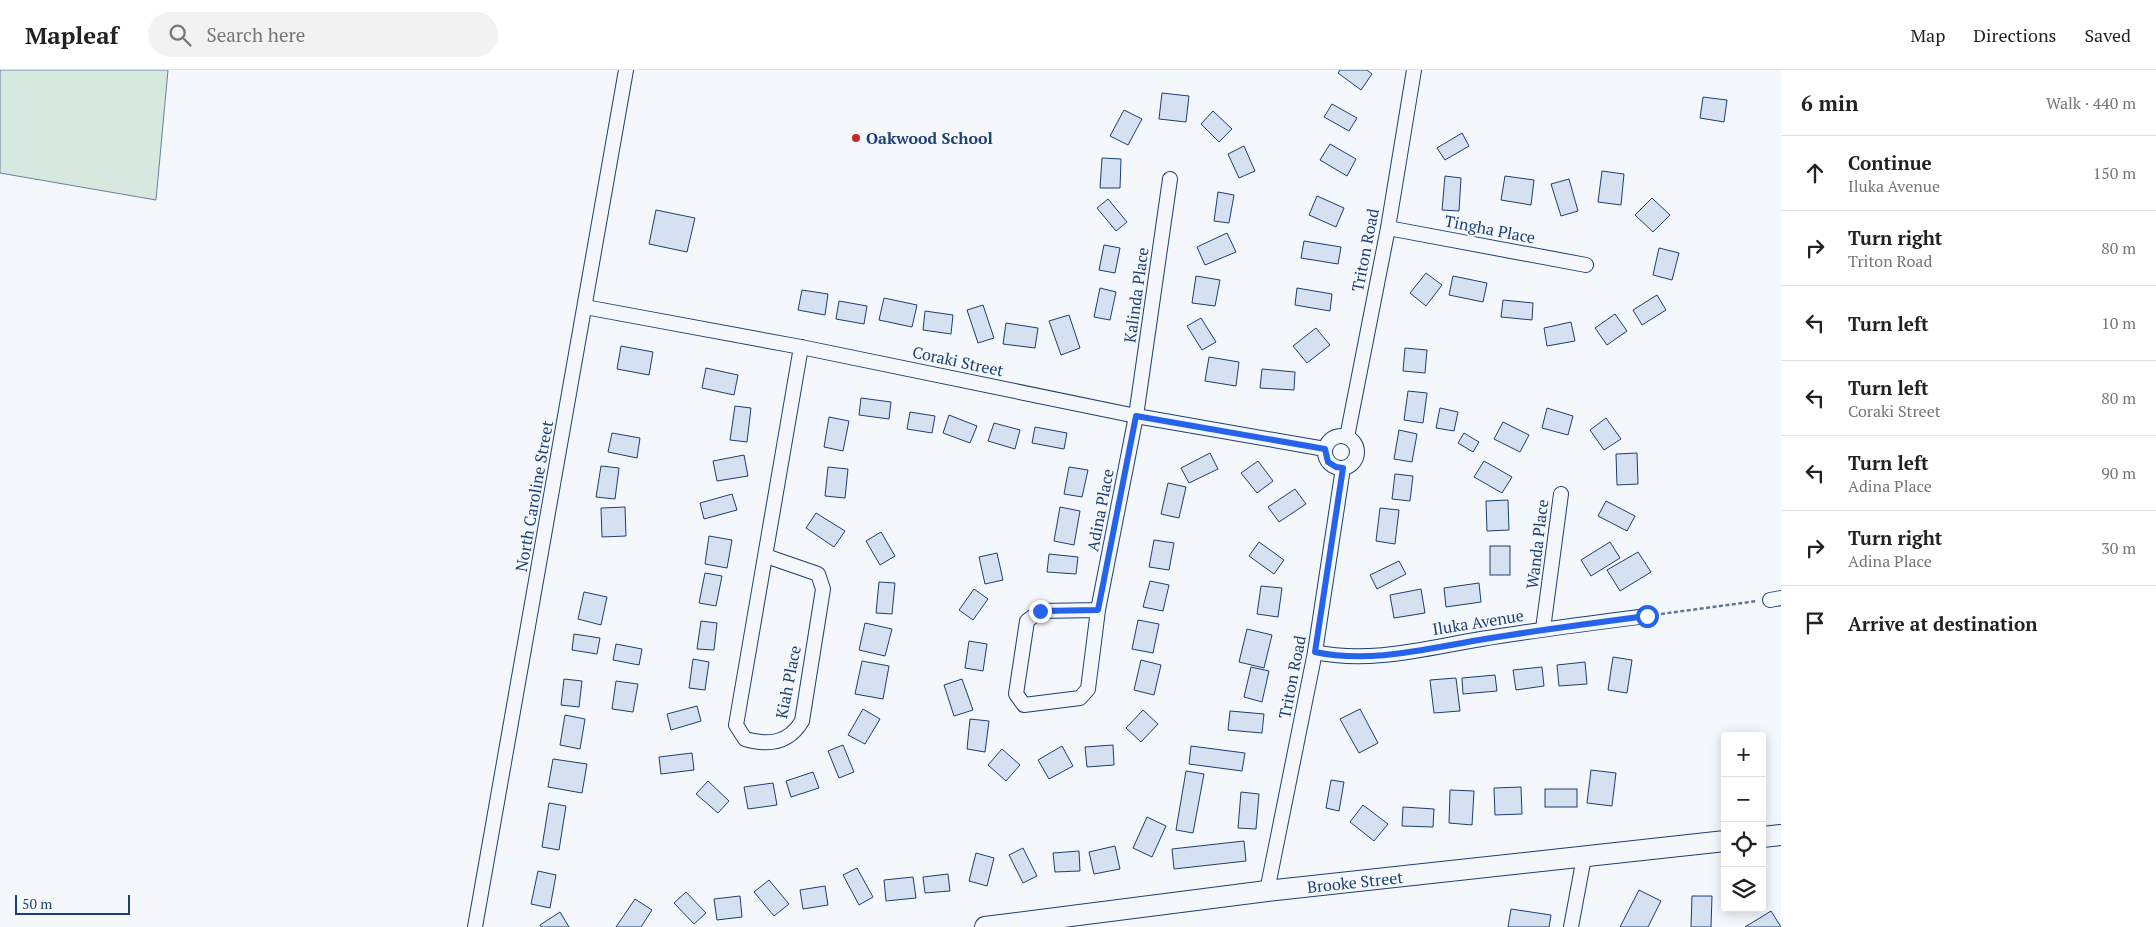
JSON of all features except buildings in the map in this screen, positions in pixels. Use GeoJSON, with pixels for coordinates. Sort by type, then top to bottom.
{"type":"FeatureCollection","features":[{"type":"Feature","properties":{"kind":"street","name":"North Caroline Street"},"geometry":{"type":"LineString","coordinates":[[475,927],[626,70]]}},
{"type":"Feature","properties":{"kind":"street","name":"Triton Road"},"geometry":{"type":"LineString","coordinates":[[1347,437],[1388,228],[1414,70]]}},
{"type":"Feature","properties":{"kind":"street","name":"Kalinda Place"},"geometry":{"type":"LineString","coordinates":[[1136,416],[1170,179]]}},
{"type":"Feature","properties":{"kind":"street","name":"Tingha Place"},"geometry":{"type":"LineString","coordinates":[[1388,228],[1586,265]]}},
{"type":"Feature","properties":{"kind":"street","name":"Coraki Street"},"geometry":{"type":"LineString","coordinates":[[585,307],[801,347],[1136,416],[1325,449]]}},
{"type":"Feature","properties":{"kind":"street","name":"Kiah Place"},"geometry":{"type":"LineString","coordinates":[[766,556],[818,574],[823,589],[802,721],[795,733],[781,740],[760,744],[745,739],[736,725],[801,347]]}},
{"type":"Feature","properties":{"kind":"street","name":"Adina Place"},"geometry":{"type":"LineString","coordinates":[[1098,610],[1040,611],[1027,622],[1016,694],[1024,705],[1080,698],[1088,689],[1098,610],[1136,416]]}},
{"type":"Feature","properties":{"kind":"street"},"geometry":{"type":"LineString","coordinates":[[1342,435],[1355,444],[1357,455],[1352,464],[1343,468],[1336,467],[1328,462],[1325,449],[1331,439],[1342,435]]}},
{"type":"Feature","properties":{"kind":"street","name":"Triton Road"},"geometry":{"type":"LineString","coordinates":[[1267,891],[1315,652],[1343,468]]}},
{"type":"Feature","properties":{"kind":"street","name":"Wanda Place"},"geometry":{"type":"LineString","coordinates":[[1543,629],[1561,494]]}},
{"type":"Feature","properties":{"kind":"street","name":"Iluka Avenue"},"geometry":{"type":"LineString","coordinates":[[1315,652],[1333,656],[1368,657],[1543,629],[1647,616]]}},
{"type":"Feature","properties":{"kind":"street"},"geometry":{"type":"LineString","coordinates":[[1766,837],[1781,835]]}},
{"type":"Feature","properties":{"kind":"street","name":"Brooke Street"},"geometry":{"type":"LineString","coordinates":[[985,927],[1267,891],[1721,841]]}},
{"type":"Feature","properties":{"kind":"street"},"geometry":{"type":"LineString","coordinates":[[1572,927],[1584,857]]}},
{"type":"Feature","properties":{"kind":"path"},"geometry":{"type":"LineString","coordinates":[[1647,616],[1776,599]]}},
{"type":"Feature","properties":{"kind":"shaded area"},"geometry":{"type":"Polygon","coordinates":[[[0,70],[168,70],[156,200],[0,173],[0,70]]]}},
{"type":"Feature","properties":{"kind":"place","name":"Oakwood School"},"geometry":{"type":"Point","coordinates":[856,138]}},
{"type":"Feature","properties":{"kind":"route"},"geometry":{"type":"LineString","coordinates":[[1040,611],[1098,610],[1136,416],[1325,449],[1328,462],[1336,467],[1343,468],[1315,652],[1333,656],[1368,657],[1543,629],[1647,616]]}}]}
